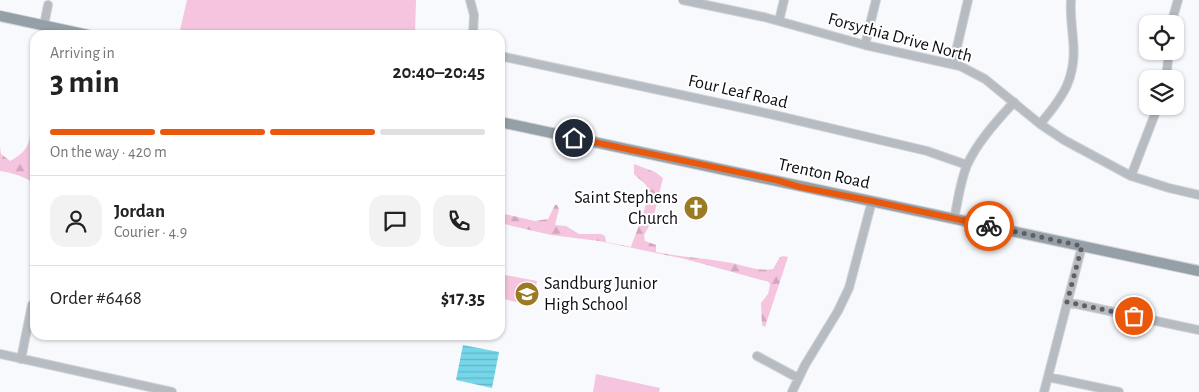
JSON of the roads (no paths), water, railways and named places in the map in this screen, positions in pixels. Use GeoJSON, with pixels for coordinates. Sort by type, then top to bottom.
{"type":"FeatureCollection","features":[{"type":"Feature","properties":{"kind":"main road"},"geometry":{"type":"LineString","coordinates":[[0,16],[64,30]]}},
{"type":"Feature","properties":{"kind":"main road","name":"Trenton Road"},"geometry":{"type":"LineString","coordinates":[[505,123],[1199,271]]}},
{"type":"Feature","properties":{"kind":"street"},"geometry":{"type":"LineString","coordinates":[[470,0],[474,15],[473,30]]}},
{"type":"Feature","properties":{"kind":"street","name":"Forsythia Drive North"},"geometry":{"type":"LineString","coordinates":[[683,0],[779,21],[865,44],[953,64],[985,78],[1040,124],[1064,140],[1131,176],[1199,195]]}},
{"type":"Feature","properties":{"kind":"street"},"geometry":{"type":"LineString","coordinates":[[779,21],[784,0]]}},
{"type":"Feature","properties":{"kind":"street"},"geometry":{"type":"LineString","coordinates":[[865,44],[876,0]]}},
{"type":"Feature","properties":{"kind":"street"},"geometry":{"type":"LineString","coordinates":[[953,64],[968,0]]}},
{"type":"Feature","properties":{"kind":"street"},"geometry":{"type":"LineString","coordinates":[[1040,124],[1064,93],[1072,72],[1074,51],[1071,0]]}},
{"type":"Feature","properties":{"kind":"street"},"geometry":{"type":"LineString","coordinates":[[1174,15],[1178,0]]}},
{"type":"Feature","properties":{"kind":"street"},"geometry":{"type":"LineString","coordinates":[[44,26],[48,5]]}},
{"type":"Feature","properties":{"kind":"street","name":"Four Leaf Road"},"geometry":{"type":"LineString","coordinates":[[505,57],[770,114],[927,151],[968,165]]}},
{"type":"Feature","properties":{"kind":"street"},"geometry":{"type":"LineString","coordinates":[[954,219],[968,165],[980,144],[1014,102]]}},
{"type":"Feature","properties":{"kind":"street"},"geometry":{"type":"LineString","coordinates":[[1131,176],[1155,115]]}},
{"type":"Feature","properties":{"kind":"street"},"geometry":{"type":"LineString","coordinates":[[792,392],[849,288],[872,201]]}},
{"type":"Feature","properties":{"kind":"street"},"geometry":{"type":"LineString","coordinates":[[1044,392],[1082,246]]}},
{"type":"Feature","properties":{"kind":"street"},"geometry":{"type":"LineString","coordinates":[[1067,302],[1199,330]]}},
{"type":"Feature","properties":{"kind":"street"},"geometry":{"type":"LineString","coordinates":[[21,359],[30,315]]}},
{"type":"Feature","properties":{"kind":"street"},"geometry":{"type":"LineString","coordinates":[[0,354],[172,392]]}},
{"type":"Feature","properties":{"kind":"street"},"geometry":{"type":"LineString","coordinates":[[756,356],[798,378]]}},
{"type":"Feature","properties":{"kind":"street"},"geometry":{"type":"LineString","coordinates":[[1048,377],[1119,392]]}},
{"type":"Feature","properties":{"kind":"water"},"geometry":{"type":"Polygon","coordinates":[[[463,345],[499,352],[492,388],[456,380],[463,345]]]}},
{"type":"Feature","properties":{"kind":"place","name":"Saint Stephens Church"},"geometry":{"type":"Point","coordinates":[696,208]}},
{"type":"Feature","properties":{"kind":"place","name":"Sandburg Junior High School"},"geometry":{"type":"Point","coordinates":[527,294]}}]}
